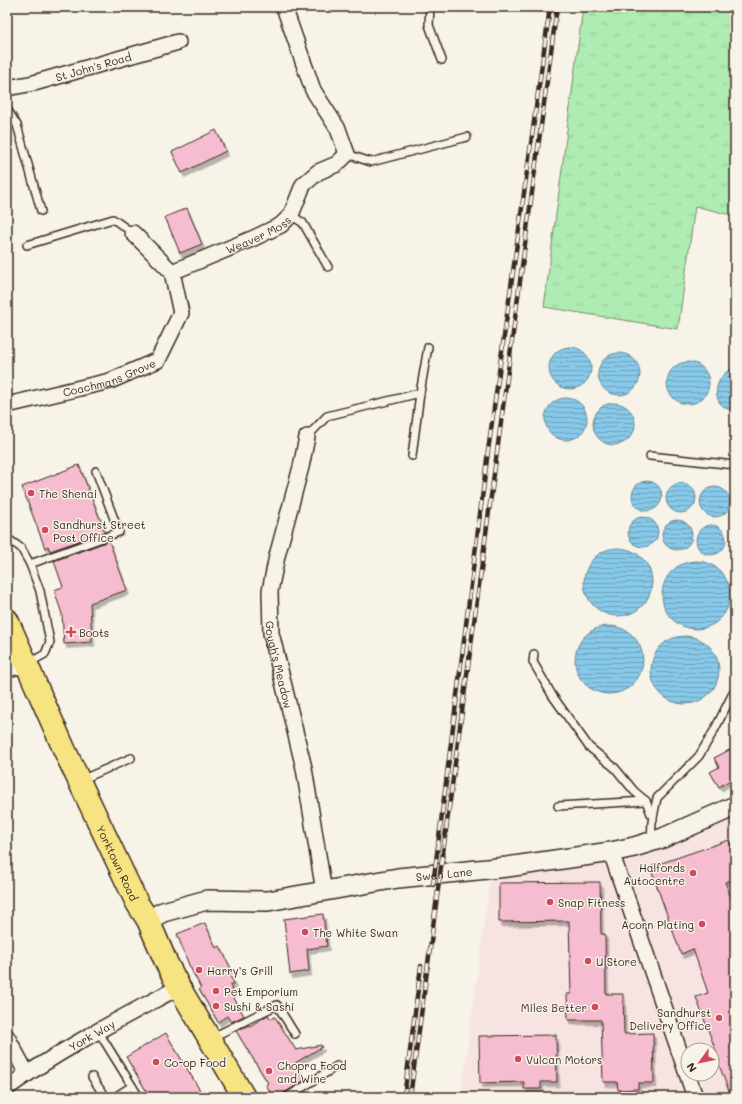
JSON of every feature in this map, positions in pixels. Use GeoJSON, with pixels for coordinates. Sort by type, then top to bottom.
{"type":"FeatureCollection","features":[{"type":"Feature","properties":{"kind":"main road","name":"Yorktown Road"},"geometry":{"type":"LineString","coordinates":[[7,620],[17,667],[79,781],[137,903],[148,920],[179,987],[244,1097]]}},
{"type":"Feature","properties":{"kind":"street"},"geometry":{"type":"LineString","coordinates":[[284,7],[313,90],[338,129],[347,154]]}},
{"type":"Feature","properties":{"kind":"street","name":"St John's Road"},"geometry":{"type":"LineString","coordinates":[[7,88],[34,82],[178,42]]}},
{"type":"Feature","properties":{"kind":"street","name":"Weaver Moss"},"geometry":{"type":"LineString","coordinates":[[172,272],[280,225],[291,215],[303,185],[318,172],[337,164],[347,154]]}},
{"type":"Feature","properties":{"kind":"street"},"geometry":{"type":"LineString","coordinates":[[133,233],[172,272]]}},
{"type":"Feature","properties":{"kind":"street","name":"Coachmans Grove"},"geometry":{"type":"LineString","coordinates":[[7,404],[110,381],[158,360],[181,313],[172,272]]}},
{"type":"Feature","properties":{"kind":"street","name":"Gough's Meadow"},"geometry":{"type":"LineString","coordinates":[[307,437],[301,467],[277,556],[270,590],[271,633],[304,768],[324,892]]}},
{"type":"Feature","properties":{"kind":"street","name":"Swan Lane"},"geometry":{"type":"LineString","coordinates":[[148,920],[163,912],[206,900],[268,901],[398,878],[507,867],[611,852],[651,842],[735,806]]}},
{"type":"Feature","properties":{"kind":"street"},"geometry":{"type":"LineString","coordinates":[[611,852],[695,1097]]}},
{"type":"Feature","properties":{"kind":"street","name":"York Way"},"geometry":{"type":"LineString","coordinates":[[7,1088],[98,1031],[179,987]]}},
{"type":"Feature","properties":{"kind":"street"},"geometry":{"type":"LineString","coordinates":[[7,1037],[28,1074]]}},
{"type":"Feature","properties":{"kind":"lane"},"geometry":{"type":"LineString","coordinates":[[430,7],[429,25],[442,60]]}},
{"type":"Feature","properties":{"kind":"lane"},"geometry":{"type":"LineString","coordinates":[[7,109],[17,125],[41,211]]}},
{"type":"Feature","properties":{"kind":"lane"},"geometry":{"type":"LineString","coordinates":[[347,154],[371,162],[467,137]]}},
{"type":"Feature","properties":{"kind":"lane"},"geometry":{"type":"LineString","coordinates":[[291,215],[303,223],[328,267]]}},
{"type":"Feature","properties":{"kind":"lane"},"geometry":{"type":"LineString","coordinates":[[27,245],[113,219],[133,233]]}},
{"type":"Feature","properties":{"kind":"lane"},"geometry":{"type":"LineString","coordinates":[[412,456],[420,393],[428,347]]}},
{"type":"Feature","properties":{"kind":"lane"},"geometry":{"type":"LineString","coordinates":[[307,437],[327,416],[420,393]]}},
{"type":"Feature","properties":{"kind":"lane"},"geometry":{"type":"LineString","coordinates":[[650,456],[735,465]]}},
{"type":"Feature","properties":{"kind":"lane"},"geometry":{"type":"LineString","coordinates":[[30,564],[119,532],[96,471]]}},
{"type":"Feature","properties":{"kind":"lane"},"geometry":{"type":"LineString","coordinates":[[7,538],[21,548],[30,564],[40,591],[50,642],[45,654],[17,667]]}},
{"type":"Feature","properties":{"kind":"lane"},"geometry":{"type":"LineString","coordinates":[[534,654],[533,662],[552,695],[589,747],[615,768],[634,791],[646,801],[653,819]]}},
{"type":"Feature","properties":{"kind":"lane"},"geometry":{"type":"LineString","coordinates":[[651,842],[657,798],[699,756],[715,729],[735,689]]}},
{"type":"Feature","properties":{"kind":"lane"},"geometry":{"type":"LineString","coordinates":[[79,781],[132,758]]}},
{"type":"Feature","properties":{"kind":"lane"},"geometry":{"type":"LineString","coordinates":[[558,806],[646,801]]}},
{"type":"Feature","properties":{"kind":"lane"},"geometry":{"type":"LineString","coordinates":[[209,1038],[277,1005],[295,1034]]}},
{"type":"Feature","properties":{"kind":"lane"},"geometry":{"type":"LineString","coordinates":[[98,1031],[139,1097]]}},
{"type":"Feature","properties":{"kind":"lane"},"geometry":{"type":"LineString","coordinates":[[287,1097],[337,1066]]}},
{"type":"Feature","properties":{"kind":"lane"},"geometry":{"type":"LineString","coordinates":[[92,1078],[105,1097]]}},
{"type":"Feature","properties":{"kind":"lane"},"geometry":{"type":"LineString","coordinates":[[115,1097],[132,1086]]}},
{"type":"Feature","properties":{"kind":"lane"},"geometry":{"type":"LineString","coordinates":[[687,1097],[695,1097]]}},
{"type":"Feature","properties":{"kind":"shaded area"},"geometry":{"type":"Polygon","coordinates":[[[731,818],[735,828],[735,1097],[461,1097],[490,880],[592,865],[731,818]]]}},
{"type":"Feature","properties":{"kind":"green space"},"geometry":{"type":"Polygon","coordinates":[[[583,7],[735,7],[735,216],[695,206],[678,329],[544,307],[583,7]]]}},
{"type":"Feature","properties":{"kind":"water"},"geometry":{"type":"Polygon","coordinates":[[[566,347],[574,347],[582,350],[588,356],[591,368],[588,380],[582,386],[574,389],[566,389],[558,386],[552,380],[549,372],[549,364],[552,356],[558,350],[566,347]]]}},
{"type":"Feature","properties":{"kind":"water"},"geometry":{"type":"Polygon","coordinates":[[[615,353],[623,353],[631,356],[637,362],[640,374],[637,386],[631,392],[623,395],[615,395],[607,392],[601,386],[598,378],[598,370],[601,362],[607,356],[615,353]]]}},
{"type":"Feature","properties":{"kind":"water"},"geometry":{"type":"Polygon","coordinates":[[[684,362],[692,362],[700,365],[706,371],[709,383],[706,395],[700,401],[692,404],[684,404],[676,401],[670,395],[667,387],[667,379],[670,371],[676,365],[684,362]]]}},
{"type":"Feature","properties":{"kind":"water"},"geometry":{"type":"Polygon","coordinates":[[[731,369],[735,369],[735,411],[727,409],[721,405],[716,393],[720,380],[724,374],[731,369]]]}},
{"type":"Feature","properties":{"kind":"water"},"geometry":{"type":"Polygon","coordinates":[[[562,398],[570,398],[578,401],[584,407],[587,419],[584,431],[578,437],[570,440],[562,440],[554,437],[548,431],[545,423],[545,415],[548,407],[554,401],[562,398]]]}},
{"type":"Feature","properties":{"kind":"water"},"geometry":{"type":"Polygon","coordinates":[[[610,403],[618,403],[626,406],[632,412],[635,424],[632,436],[626,442],[618,445],[610,445],[602,442],[596,436],[593,428],[593,420],[596,412],[602,406],[610,403]]]}},
{"type":"Feature","properties":{"kind":"water"},"geometry":{"type":"Polygon","coordinates":[[[647,481],[658,485],[662,496],[658,507],[647,511],[636,507],[632,496],[636,485],[647,481]]]}},
{"type":"Feature","properties":{"kind":"water"},"geometry":{"type":"Polygon","coordinates":[[[681,483],[692,487],[696,498],[692,509],[681,513],[670,509],[666,498],[670,487],[681,483]]]}},
{"type":"Feature","properties":{"kind":"water"},"geometry":{"type":"Polygon","coordinates":[[[715,487],[726,491],[730,502],[726,513],[715,517],[704,513],[700,502],[704,491],[715,487]]]}},
{"type":"Feature","properties":{"kind":"water"},"geometry":{"type":"Polygon","coordinates":[[[643,517],[654,521],[658,532],[654,543],[643,547],[632,543],[628,532],[632,521],[643,517]]]}},
{"type":"Feature","properties":{"kind":"water"},"geometry":{"type":"Polygon","coordinates":[[[677,520],[688,524],[692,535],[688,546],[677,550],[666,546],[662,535],[666,524],[677,520]]]}},
{"type":"Feature","properties":{"kind":"water"},"geometry":{"type":"Polygon","coordinates":[[[711,525],[722,529],[726,540],[722,551],[711,555],[700,551],[696,540],[700,529],[711,525]]]}},
{"type":"Feature","properties":{"kind":"water"},"geometry":{"type":"Polygon","coordinates":[[[618,548],[631,551],[642,558],[649,569],[652,582],[649,595],[642,606],[631,613],[618,616],[605,613],[594,606],[587,595],[584,582],[587,569],[594,558],[605,551],[618,548]]]}},
{"type":"Feature","properties":{"kind":"water"},"geometry":{"type":"Polygon","coordinates":[[[696,561],[709,564],[720,571],[727,582],[730,595],[727,608],[720,619],[709,626],[696,629],[683,626],[672,619],[665,608],[662,595],[665,582],[672,571],[683,564],[696,561]]]}},
{"type":"Feature","properties":{"kind":"water"},"geometry":{"type":"Polygon","coordinates":[[[609,626],[622,629],[633,636],[640,647],[643,660],[640,673],[633,684],[622,691],[609,694],[596,691],[585,684],[578,673],[575,660],[578,647],[585,636],[596,629],[609,626]]]}},
{"type":"Feature","properties":{"kind":"water"},"geometry":{"type":"Polygon","coordinates":[[[685,636],[698,639],[709,646],[716,657],[719,670],[716,683],[709,694],[698,701],[685,704],[672,701],[661,694],[654,683],[651,670],[654,657],[661,646],[672,639],[685,636]]]}},
{"type":"Feature","properties":{"kind":"building"},"geometry":{"type":"Polygon","coordinates":[[[216,130],[226,151],[182,173],[172,152],[216,130]]]}},
{"type":"Feature","properties":{"kind":"building"},"geometry":{"type":"Polygon","coordinates":[[[187,208],[202,244],[180,253],[165,217],[187,208]]]}},
{"type":"Feature","properties":{"kind":"building"},"geometry":{"type":"Polygon","coordinates":[[[79,465],[105,532],[50,551],[48,546],[45,548],[22,487],[79,465]]]}},
{"type":"Feature","properties":{"kind":"building"},"geometry":{"type":"Polygon","coordinates":[[[109,541],[127,590],[90,603],[92,642],[64,644],[62,614],[54,590],[63,587],[54,561],[109,541]]]}},
{"type":"Feature","properties":{"kind":"building"},"geometry":{"type":"Polygon","coordinates":[[[735,747],[735,777],[719,787],[710,772],[719,767],[714,758],[735,747]]]}},
{"type":"Feature","properties":{"kind":"building"},"geometry":{"type":"Polygon","coordinates":[[[729,840],[735,857],[735,879],[725,882],[735,908],[735,1097],[731,1097],[720,1067],[720,1042],[713,1042],[696,997],[708,993],[693,949],[681,954],[650,867],[729,840]]]}},
{"type":"Feature","properties":{"kind":"building"},"geometry":{"type":"Polygon","coordinates":[[[600,882],[601,934],[605,934],[606,994],[623,994],[624,1034],[653,1033],[654,1083],[638,1083],[638,1089],[618,1090],[617,1082],[603,1082],[601,1020],[568,1020],[567,994],[571,994],[569,921],[499,922],[499,883],[600,882]]]}},
{"type":"Feature","properties":{"kind":"building","name":"The White Swan"},"geometry":{"type":"Polygon","coordinates":[[[323,914],[327,946],[307,949],[309,971],[290,974],[284,919],[323,914]]]}},
{"type":"Feature","properties":{"kind":"building"},"geometry":{"type":"Polygon","coordinates":[[[205,923],[216,948],[220,946],[231,969],[227,971],[234,983],[230,985],[233,992],[231,993],[244,1016],[231,1022],[227,1016],[218,1022],[199,989],[201,988],[189,965],[177,934],[205,923]]]}},
{"type":"Feature","properties":{"kind":"building"},"geometry":{"type":"Polygon","coordinates":[[[268,1015],[271,1019],[275,1017],[296,1050],[321,1045],[322,1047],[295,1063],[305,1080],[284,1093],[282,1097],[273,1097],[266,1085],[268,1083],[236,1031],[249,1025],[250,1026],[268,1015]]]}},
{"type":"Feature","properties":{"kind":"building","name":"Co-op Food"},"geometry":{"type":"Polygon","coordinates":[[[166,1033],[204,1097],[150,1097],[126,1057],[166,1033]]]}},
{"type":"Feature","properties":{"kind":"building","name":"Vulcan Motors"},"geometry":{"type":"Polygon","coordinates":[[[556,1035],[557,1082],[541,1082],[541,1089],[524,1089],[524,1082],[480,1083],[479,1036],[556,1035]]]}},
{"type":"Feature","properties":{"kind":"railway"},"geometry":{"type":"LineString","coordinates":[[433,885],[488,451],[550,7]]}},
{"type":"Feature","properties":{"kind":"railway"},"geometry":{"type":"LineString","coordinates":[[410,1097],[557,7]]}},
{"type":"Feature","properties":{"kind":"railway"},"geometry":{"type":"LineString","coordinates":[[404,1097],[421,966]]}},
{"type":"Feature","properties":{"kind":"place","name":"The Shenai"},"geometry":{"type":"Point","coordinates":[31,493]}},
{"type":"Feature","properties":{"kind":"place","name":"Sandhurst Street Post Office"},"geometry":{"type":"Point","coordinates":[45,530]}},
{"type":"Feature","properties":{"kind":"place","name":"Boots"},"geometry":{"type":"Point","coordinates":[71,632]}},
{"type":"Feature","properties":{"kind":"place","name":"Halfords Autocentre"},"geometry":{"type":"Point","coordinates":[693,873]}},
{"type":"Feature","properties":{"kind":"place","name":"Snap Fitness"},"geometry":{"type":"Point","coordinates":[550,902]}},
{"type":"Feature","properties":{"kind":"place","name":"Acorn Plating"},"geometry":{"type":"Point","coordinates":[702,924]}},
{"type":"Feature","properties":{"kind":"place","name":"The White Swan"},"geometry":{"type":"Point","coordinates":[305,932]}},
{"type":"Feature","properties":{"kind":"place","name":"U Store"},"geometry":{"type":"Point","coordinates":[588,961]}},
{"type":"Feature","properties":{"kind":"place","name":"Harry’s Grill"},"geometry":{"type":"Point","coordinates":[199,970]}},
{"type":"Feature","properties":{"kind":"place","name":"Pet Emporium"},"geometry":{"type":"Point","coordinates":[216,991]}},
{"type":"Feature","properties":{"kind":"place","name":"Sushi & Sashi"},"geometry":{"type":"Point","coordinates":[216,1006]}},
{"type":"Feature","properties":{"kind":"place","name":"Miles Better"},"geometry":{"type":"Point","coordinates":[595,1007]}},
{"type":"Feature","properties":{"kind":"place","name":"Sandhurst Delivery Office"},"geometry":{"type":"Point","coordinates":[719,1018]}},
{"type":"Feature","properties":{"kind":"place","name":"Vulcan Motors"},"geometry":{"type":"Point","coordinates":[518,1059]}},
{"type":"Feature","properties":{"kind":"place","name":"Co-op Food"},"geometry":{"type":"Point","coordinates":[156,1062]}},
{"type":"Feature","properties":{"kind":"place","name":"Chopra Food and Wine"},"geometry":{"type":"Point","coordinates":[269,1071]}}]}
